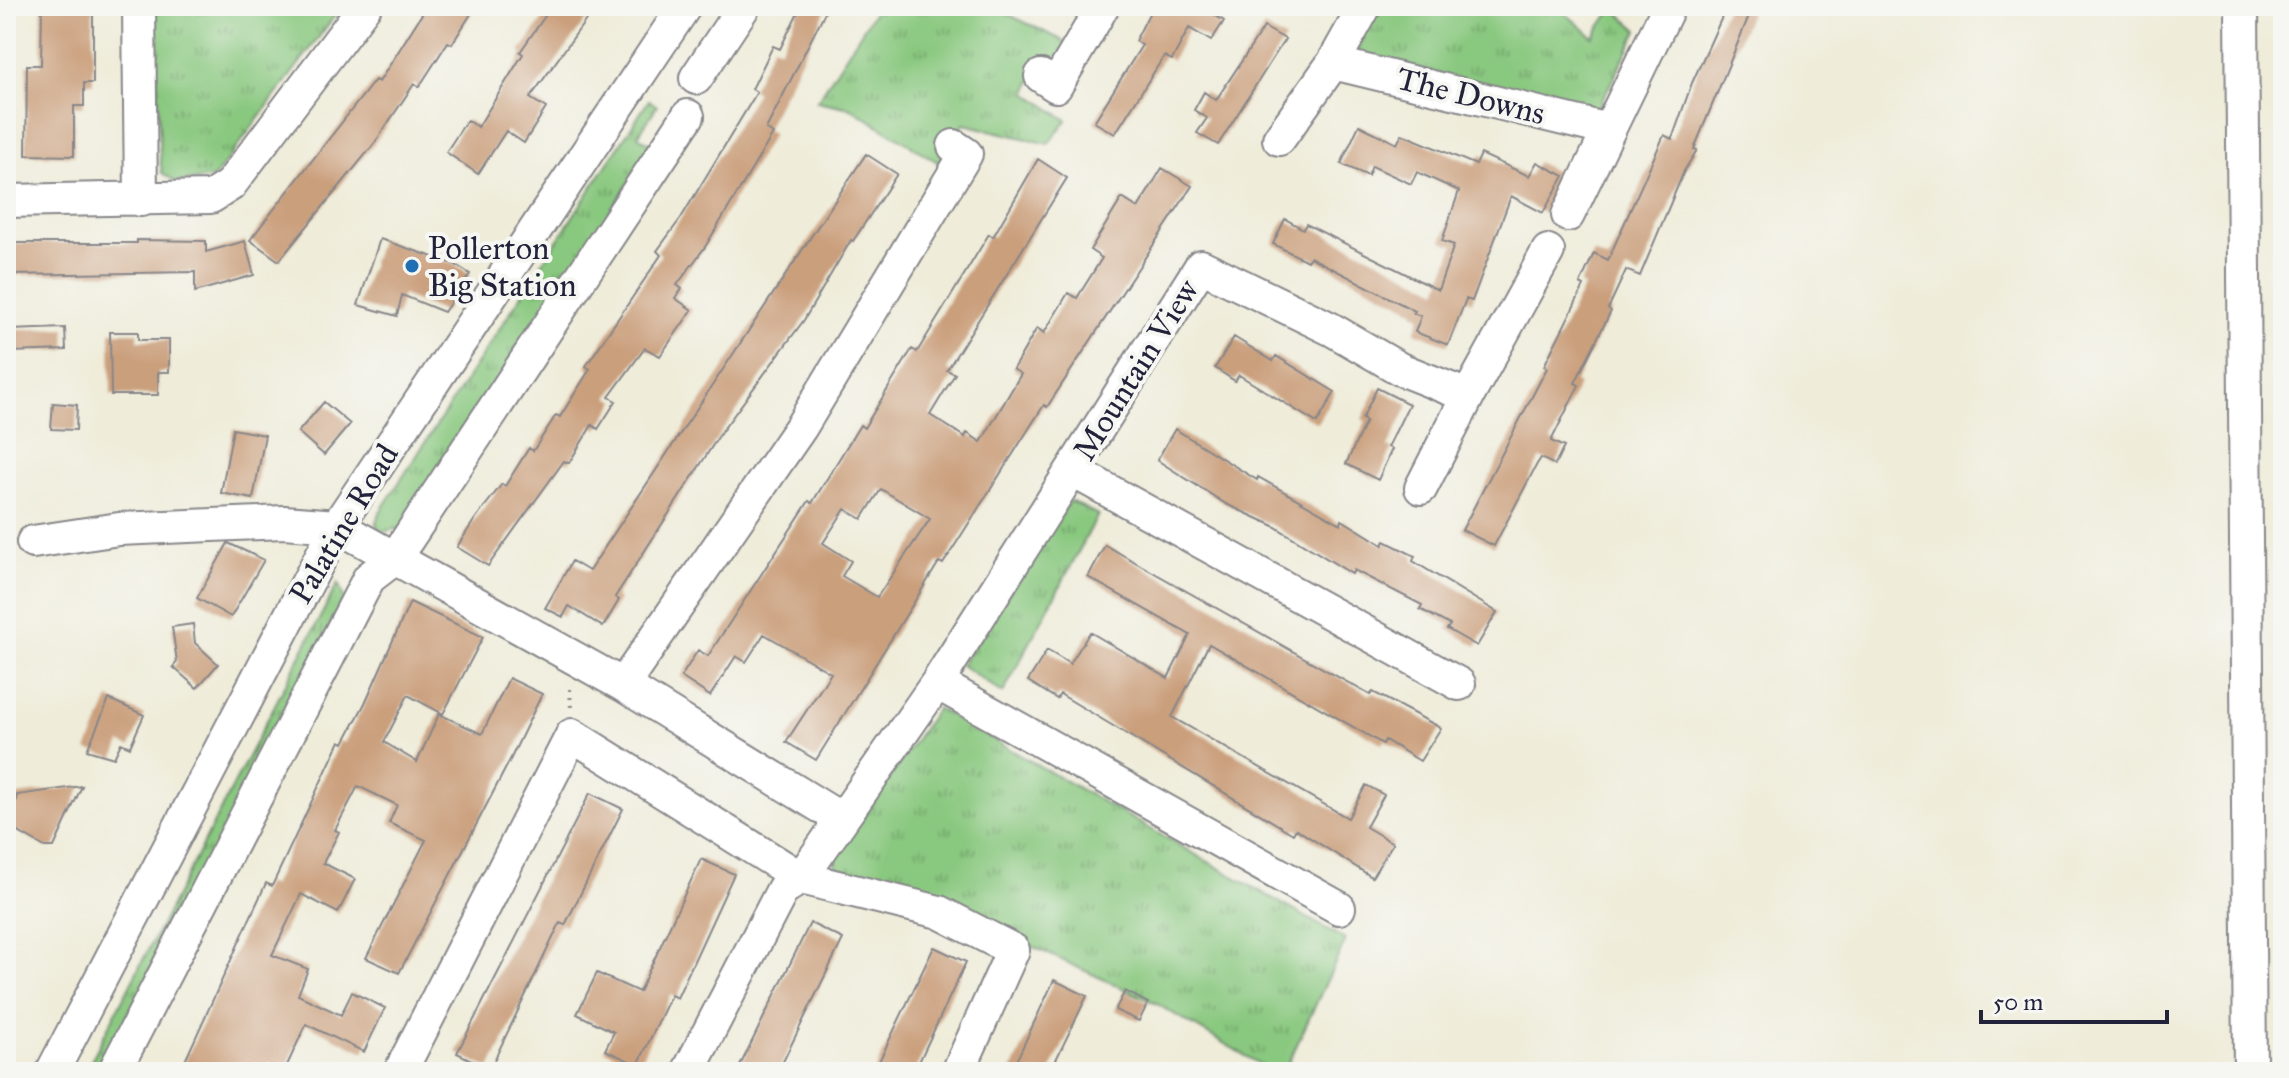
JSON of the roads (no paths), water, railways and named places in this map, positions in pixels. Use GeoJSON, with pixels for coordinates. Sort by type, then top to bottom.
{"type":"FeatureCollection","features":[{"type":"Feature","properties":{"kind":"street"},"geometry":{"type":"LineString","coordinates":[[139,6],[141,200]]}},
{"type":"Feature","properties":{"kind":"street"},"geometry":{"type":"LineString","coordinates":[[6,201],[211,197],[230,185],[365,6]]}},
{"type":"Feature","properties":{"kind":"street","name":"Palatine Road"},"geometry":{"type":"LineString","coordinates":[[52,1072],[205,773],[337,526],[685,6]]}},
{"type":"Feature","properties":{"kind":"street"},"geometry":{"type":"LineString","coordinates":[[696,78],[744,6]]}},
{"type":"Feature","properties":{"kind":"street"},"geometry":{"type":"LineString","coordinates":[[1041,76],[1056,86],[1103,6]]}},
{"type":"Feature","properties":{"kind":"street"},"geometry":{"type":"LineString","coordinates":[[1279,139],[1333,63],[1365,6]]}},
{"type":"Feature","properties":{"kind":"street"},"geometry":{"type":"LineString","coordinates":[[1568,215],[1669,6]]}},
{"type":"Feature","properties":{"kind":"street"},"geometry":{"type":"LineString","coordinates":[[2242,6],[2250,1072]]}},
{"type":"Feature","properties":{"kind":"street","name":"The Downs"},"geometry":{"type":"LineString","coordinates":[[1333,63],[1609,130]]}},
{"type":"Feature","properties":{"kind":"street"},"geometry":{"type":"LineString","coordinates":[[114,1072],[369,578],[395,558],[688,116]]}},
{"type":"Feature","properties":{"kind":"street"},"geometry":{"type":"LineString","coordinates":[[623,685],[801,427],[966,154],[954,146]]}},
{"type":"Feature","properties":{"kind":"street"},"geometry":{"type":"LineString","coordinates":[[1421,488],[1548,251]]}},
{"type":"Feature","properties":{"kind":"street","name":"Mountain View"},"geometry":{"type":"LineString","coordinates":[[688,1072],[783,889],[801,878],[937,683],[1201,266],[1331,329],[1400,369],[1468,396]]}},
{"type":"Feature","properties":{"kind":"street"},"geometry":{"type":"LineString","coordinates":[[1073,471],[1459,684]]}},
{"type":"Feature","properties":{"kind":"street"},"geometry":{"type":"LineString","coordinates":[[33,542],[119,529],[284,522],[337,526],[623,685],[841,819]]}},
{"type":"Feature","properties":{"kind":"street"},"geometry":{"type":"LineString","coordinates":[[937,683],[1339,908]]}},
{"type":"Feature","properties":{"kind":"street"},"geometry":{"type":"LineString","coordinates":[[400,1072],[572,735],[801,878],[939,912],[1013,950],[958,1072]]}},
{"type":"Feature","properties":{"kind":"place","name":"Pollerton Big Station"},"geometry":{"type":"Point","coordinates":[412,266]}}]}
